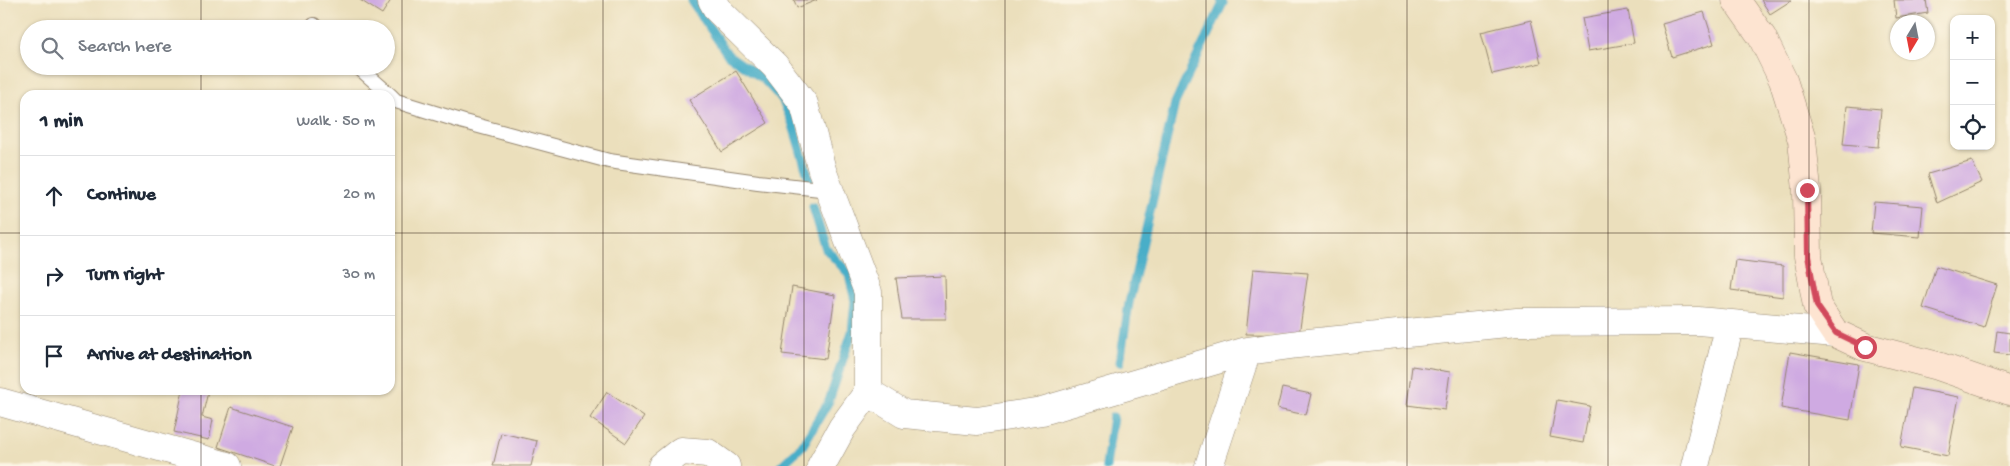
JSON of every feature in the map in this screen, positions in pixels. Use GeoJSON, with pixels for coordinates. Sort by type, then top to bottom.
{"type":"FeatureCollection","features":[{"type":"Feature","properties":{"kind":"main road"},"geometry":{"type":"LineString","coordinates":[[1736,0],[1762,37],[1783,80],[1799,132],[1807,190],[1808,256],[1817,306],[1836,333],[1865,347],[1938,366],[2010,391]]}},
{"type":"Feature","properties":{"kind":"street"},"geometry":{"type":"LineString","coordinates":[[712,0],[718,9],[775,66],[804,104],[825,180],[868,292],[868,392],[842,428],[821,466]]}},
{"type":"Feature","properties":{"kind":"street"},"geometry":{"type":"LineString","coordinates":[[868,392],[904,414],[977,421],[1042,411],[1247,351],[1298,344],[1517,322],[1698,321],[1836,333]]}},
{"type":"Feature","properties":{"kind":"street"},"geometry":{"type":"LineString","coordinates":[[1695,466],[1730,324]]}},
{"type":"Feature","properties":{"kind":"street"},"geometry":{"type":"LineString","coordinates":[[1208,466],[1247,351]]}},
{"type":"Feature","properties":{"kind":"street"},"geometry":{"type":"LineString","coordinates":[[0,402],[227,466]]}},
{"type":"Feature","properties":{"kind":"street"},"geometry":{"type":"LineString","coordinates":[[662,466],[681,451],[708,453],[726,466]]}},
{"type":"Feature","properties":{"kind":"lane"},"geometry":{"type":"LineString","coordinates":[[367,75],[384,90]]}},
{"type":"Feature","properties":{"kind":"lane"},"geometry":{"type":"LineString","coordinates":[[395,100],[464,122],[609,161],[799,186],[825,180]]}},
{"type":"Feature","properties":{"kind":"lane"},"geometry":{"type":"LineString","coordinates":[[799,186],[825,180]]}},
{"type":"Feature","properties":{"kind":"building"},"geometry":{"type":"Polygon","coordinates":[[[360,0],[391,0],[382,14],[360,0]]]}},
{"type":"Feature","properties":{"kind":"building"},"geometry":{"type":"Polygon","coordinates":[[[794,0],[817,0],[797,8],[794,0]]]}},
{"type":"Feature","properties":{"kind":"building"},"geometry":{"type":"Polygon","coordinates":[[[1761,0],[1792,0],[1770,14],[1761,0]]]}},
{"type":"Feature","properties":{"kind":"building"},"geometry":{"type":"Polygon","coordinates":[[[1894,0],[1926,0],[1928,13],[1896,15],[1894,0]]]}},
{"type":"Feature","properties":{"kind":"building"},"geometry":{"type":"Polygon","coordinates":[[[1628,10],[1634,43],[1588,51],[1582,18],[1628,10]]]}},
{"type":"Feature","properties":{"kind":"building"},"geometry":{"type":"Polygon","coordinates":[[[1704,12],[1714,44],[1672,57],[1662,24],[1704,12]]]}},
{"type":"Feature","properties":{"kind":"building"},"geometry":{"type":"Polygon","coordinates":[[[1531,20],[1541,63],[1492,74],[1481,32],[1531,20]]]}},
{"type":"Feature","properties":{"kind":"building"},"geometry":{"type":"Polygon","coordinates":[[[736,71],[768,123],[722,152],[689,100],[736,71]]]}},
{"type":"Feature","properties":{"kind":"building"},"geometry":{"type":"Polygon","coordinates":[[[1847,106],[1881,109],[1878,147],[1843,144],[1847,106]]]}},
{"type":"Feature","properties":{"kind":"building"},"geometry":{"type":"Polygon","coordinates":[[[1972,161],[1982,182],[1937,203],[1928,174],[1972,161]]]}},
{"type":"Feature","properties":{"kind":"building"},"geometry":{"type":"Polygon","coordinates":[[[1874,202],[1923,206],[1920,237],[1871,233],[1874,202]]]}},
{"type":"Feature","properties":{"kind":"building"},"geometry":{"type":"Polygon","coordinates":[[[1735,260],[1783,266],[1783,297],[1731,290],[1735,260]]]}},
{"type":"Feature","properties":{"kind":"building"},"geometry":{"type":"Polygon","coordinates":[[[1936,266],[1997,285],[1984,327],[1923,308],[1936,266]]]}},
{"type":"Feature","properties":{"kind":"building"},"geometry":{"type":"Polygon","coordinates":[[[1253,269],[1308,273],[1299,335],[1246,334],[1253,269]]]}},
{"type":"Feature","properties":{"kind":"building"},"geometry":{"type":"Polygon","coordinates":[[[945,276],[946,319],[902,319],[896,278],[945,276]]]}},
{"type":"Feature","properties":{"kind":"building"},"geometry":{"type":"Polygon","coordinates":[[[792,287],[835,295],[826,359],[782,354],[792,287]]]}},
{"type":"Feature","properties":{"kind":"building"},"geometry":{"type":"Polygon","coordinates":[[[1997,331],[2010,333],[2010,355],[1994,353],[1997,331]]]}},
{"type":"Feature","properties":{"kind":"building"},"geometry":{"type":"Polygon","coordinates":[[[1790,352],[1859,364],[1850,420],[1781,408],[1790,352]]]}},
{"type":"Feature","properties":{"kind":"building"},"geometry":{"type":"Polygon","coordinates":[[[1412,366],[1450,372],[1445,410],[1407,405],[1412,366]]]}},
{"type":"Feature","properties":{"kind":"building"},"geometry":{"type":"Polygon","coordinates":[[[1282,388],[1311,394],[1306,415],[1277,409],[1282,388]]]}},
{"type":"Feature","properties":{"kind":"building"},"geometry":{"type":"Polygon","coordinates":[[[1912,388],[1959,397],[1948,456],[1901,447],[1912,388]]]}},
{"type":"Feature","properties":{"kind":"building"},"geometry":{"type":"Polygon","coordinates":[[[607,392],[644,417],[626,443],[590,418],[607,392]]]}},
{"type":"Feature","properties":{"kind":"building"},"geometry":{"type":"Polygon","coordinates":[[[182,395],[207,395],[202,417],[213,420],[209,440],[174,432],[182,395]]]}},
{"type":"Feature","properties":{"kind":"building"},"geometry":{"type":"Polygon","coordinates":[[[1557,400],[1590,406],[1583,443],[1550,437],[1557,400]]]}},
{"type":"Feature","properties":{"kind":"building"},"geometry":{"type":"Polygon","coordinates":[[[231,407],[293,427],[280,466],[218,447],[231,407]]]}},
{"type":"Feature","properties":{"kind":"building"},"geometry":{"type":"Polygon","coordinates":[[[501,433],[537,441],[531,466],[493,466],[501,433]]]}},
{"type":"Feature","properties":{"kind":"waterway"},"geometry":{"type":"LineString","coordinates":[[691,0],[728,55],[762,78],[782,99],[792,122],[810,182]]}},
{"type":"Feature","properties":{"kind":"waterway"},"geometry":{"type":"LineString","coordinates":[[1120,362],[1129,303],[1175,103],[1223,3],[1221,0]]}},
{"type":"Feature","properties":{"kind":"waterway"},"geometry":{"type":"LineString","coordinates":[[781,466],[803,445],[829,401],[852,332],[855,301],[849,274],[826,249],[813,207]]}},
{"type":"Feature","properties":{"kind":"waterway"},"geometry":{"type":"LineString","coordinates":[[1106,466],[1113,417]]}},
{"type":"Feature","properties":{"kind":"route"},"geometry":{"type":"LineString","coordinates":[[1807,190],[1808,256],[1817,306],[1836,333],[1865,347]]}}]}
